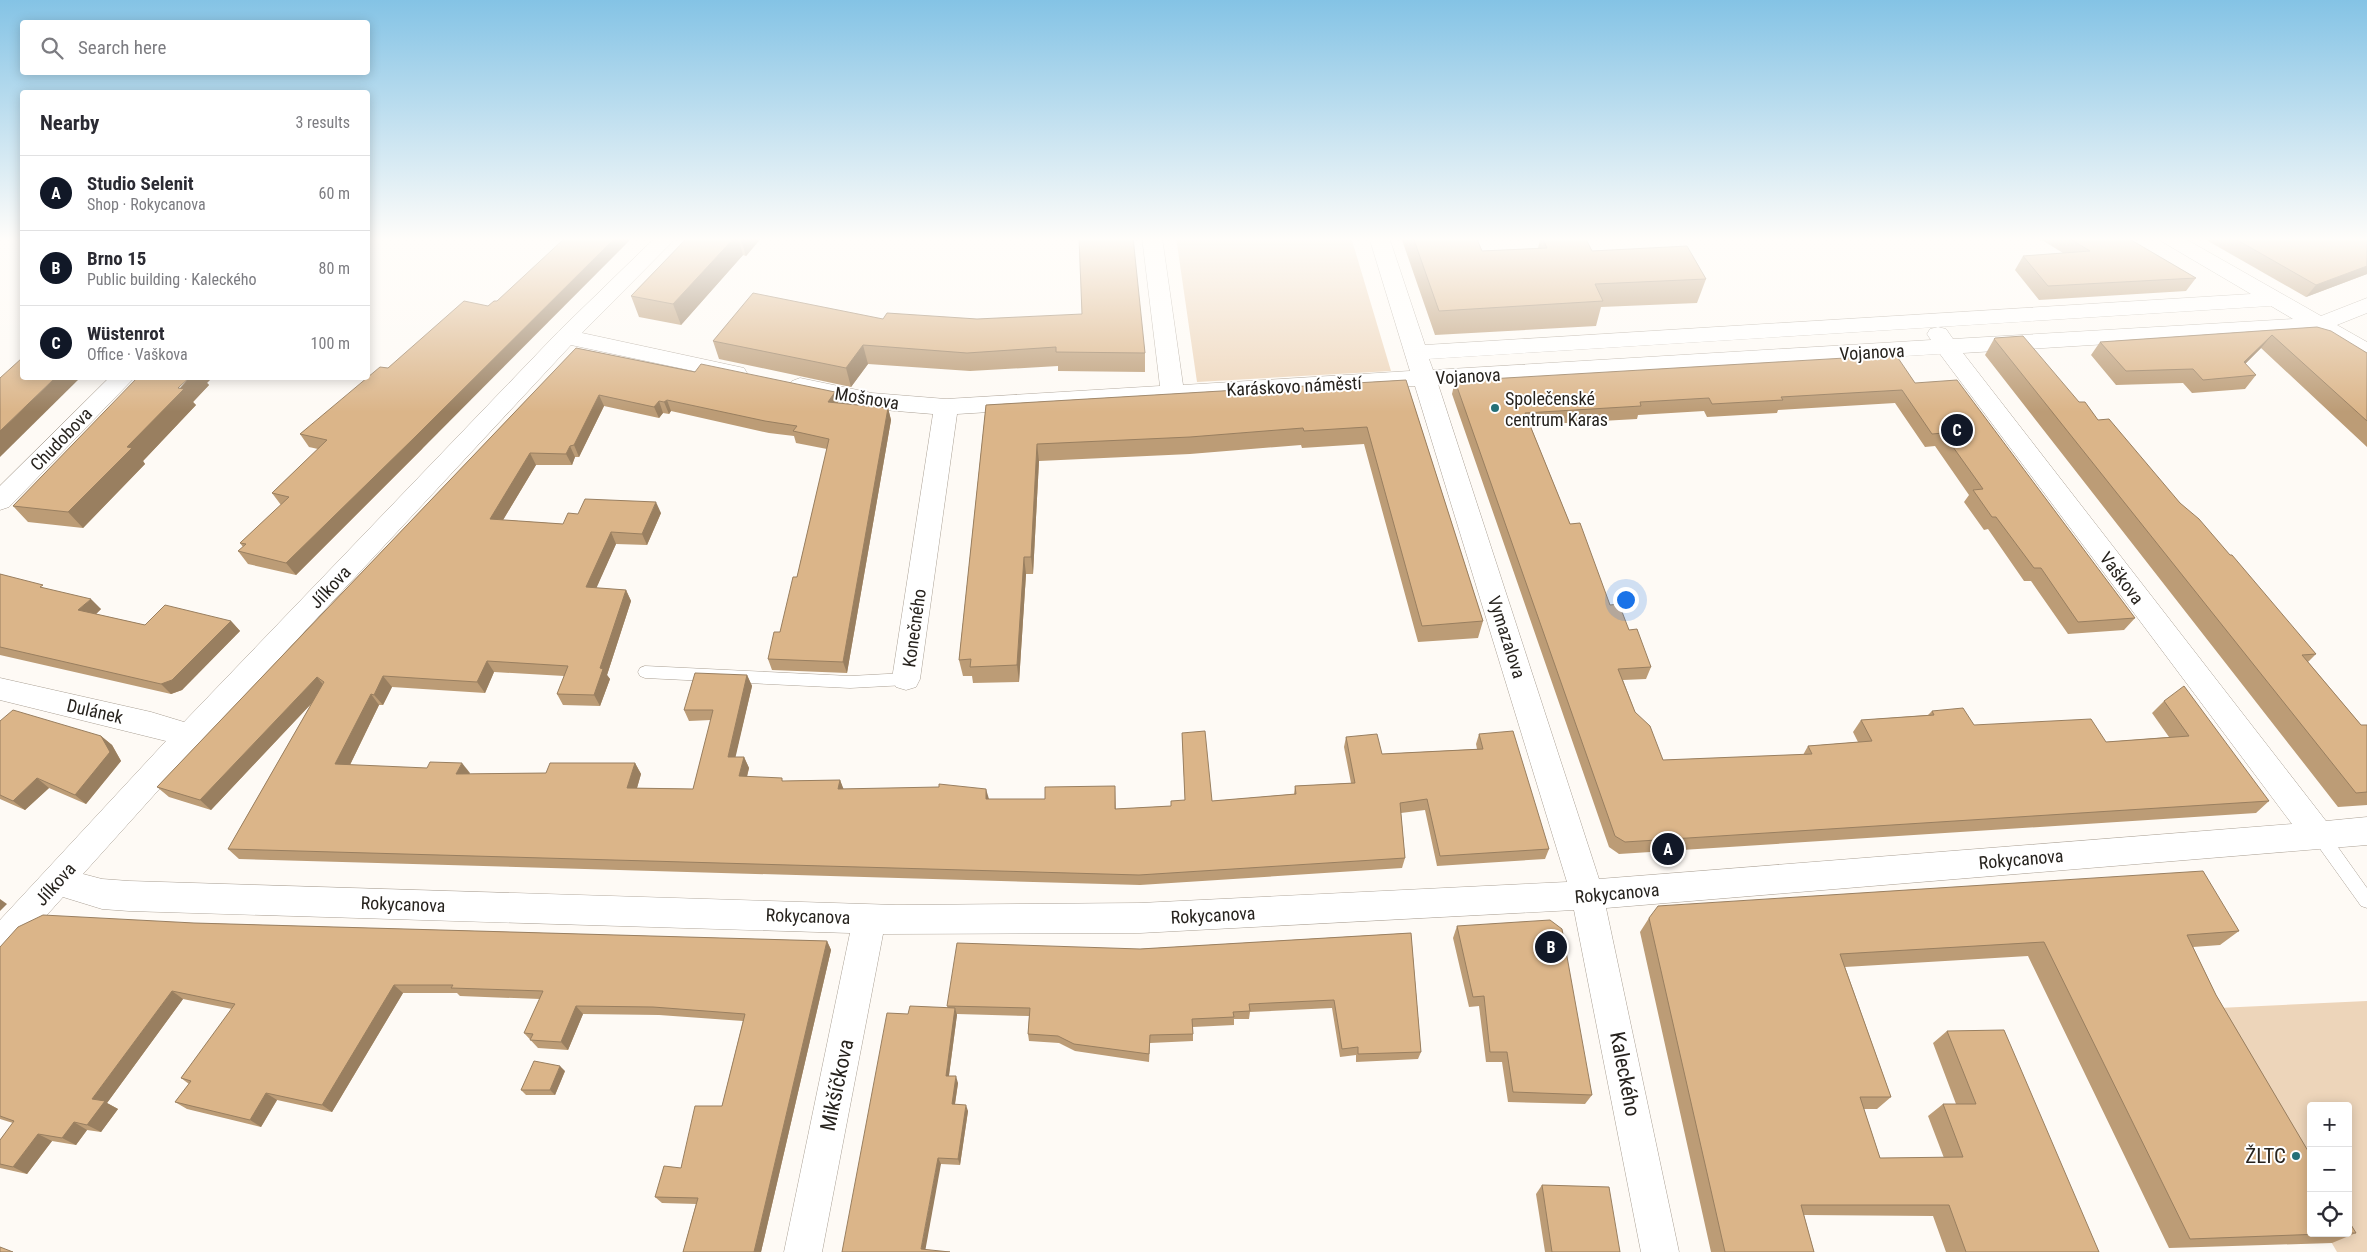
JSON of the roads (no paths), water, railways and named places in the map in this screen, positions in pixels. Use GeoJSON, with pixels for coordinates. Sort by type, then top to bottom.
{"type":"FeatureCollection","features":[{"type":"Feature","properties":{"kind":"street","name":"Jílkova"},"geometry":{"type":"LineString","coordinates":[[0,943],[189,736],[566,337],[608,295]]}},
{"type":"Feature","properties":{"kind":"street"},"geometry":{"type":"LineString","coordinates":[[1159,295],[1172,393]]}},
{"type":"Feature","properties":{"kind":"street"},"geometry":{"type":"LineString","coordinates":[[1398,295],[1425,379]]}},
{"type":"Feature","properties":{"kind":"street"},"geometry":{"type":"LineString","coordinates":[[2267,295],[2367,352]]}},
{"type":"Feature","properties":{"kind":"street","name":"Vojanova"},"geometry":{"type":"LineString","coordinates":[[1417,352],[2275,300]]}},
{"type":"Feature","properties":{"kind":"street","name":"Vojanova"},"geometry":{"type":"LineString","coordinates":[[1425,379],[2320,324],[2367,305]]}},
{"type":"Feature","properties":{"kind":"street","name":"Vaškova"},"geometry":{"type":"LineString","coordinates":[[1928,321],[1966,374],[2318,834]]}},
{"type":"Feature","properties":{"kind":"street","name":"Mošnova"},"geometry":{"type":"LineString","coordinates":[[566,337],[872,401],[946,407],[1172,393]]}},
{"type":"Feature","properties":{"kind":"street","name":"Karáskovo náměstí"},"geometry":{"type":"LineString","coordinates":[[1172,393],[1425,379]]}},
{"type":"Feature","properties":{"kind":"street","name":"Vymazalova"},"geometry":{"type":"LineString","coordinates":[[1425,379],[1587,896]]}},
{"type":"Feature","properties":{"kind":"street","name":"Chudobova"},"geometry":{"type":"LineString","coordinates":[[0,501],[120,380]]}},
{"type":"Feature","properties":{"kind":"street","name":"Konečného"},"geometry":{"type":"LineString","coordinates":[[906,680],[946,407]]}},
{"type":"Feature","properties":{"kind":"street","name":"Dulánek"},"geometry":{"type":"LineString","coordinates":[[0,689],[151,724],[189,736]]}},
{"type":"Feature","properties":{"kind":"street","name":"Rokycanova"},"geometry":{"type":"LineString","coordinates":[[57,881],[102,894],[129,896],[870,918],[1140,918],[1587,896],[2367,831]]}},
{"type":"Feature","properties":{"kind":"street","name":"Kaleckého"},"geometry":{"type":"LineString","coordinates":[[1587,896],[1596,930],[1660,1252]]}},
{"type":"Feature","properties":{"kind":"street","name":"Mikšíčkova"},"geometry":{"type":"LineString","coordinates":[[803,1252],[870,918]]}},
{"type":"Feature","properties":{"kind":"lane","name":"Konečného"},"geometry":{"type":"LineString","coordinates":[[645,672],[850,682],[906,680]]}},
{"type":"Feature","properties":{"kind":"lane"},"geometry":{"type":"LineString","coordinates":[[2318,834],[2367,901]]}},
{"type":"Feature","properties":{"kind":"place","name":"Společenské centrum Karas"},"geometry":{"type":"Point","coordinates":[1495,408]}},
{"type":"Feature","properties":{"kind":"place","name":"Wüstenrot"},"geometry":{"type":"Point","coordinates":[1957,430]}},
{"type":"Feature","properties":{"kind":"place","name":"Studio Selenit"},"geometry":{"type":"Point","coordinates":[1668,849]}},
{"type":"Feature","properties":{"kind":"place","name":"Brno 15"},"geometry":{"type":"Point","coordinates":[1551,947]}},
{"type":"Feature","properties":{"kind":"place","name":"ŽLTC"},"geometry":{"type":"Point","coordinates":[2296,1156]}}]}
